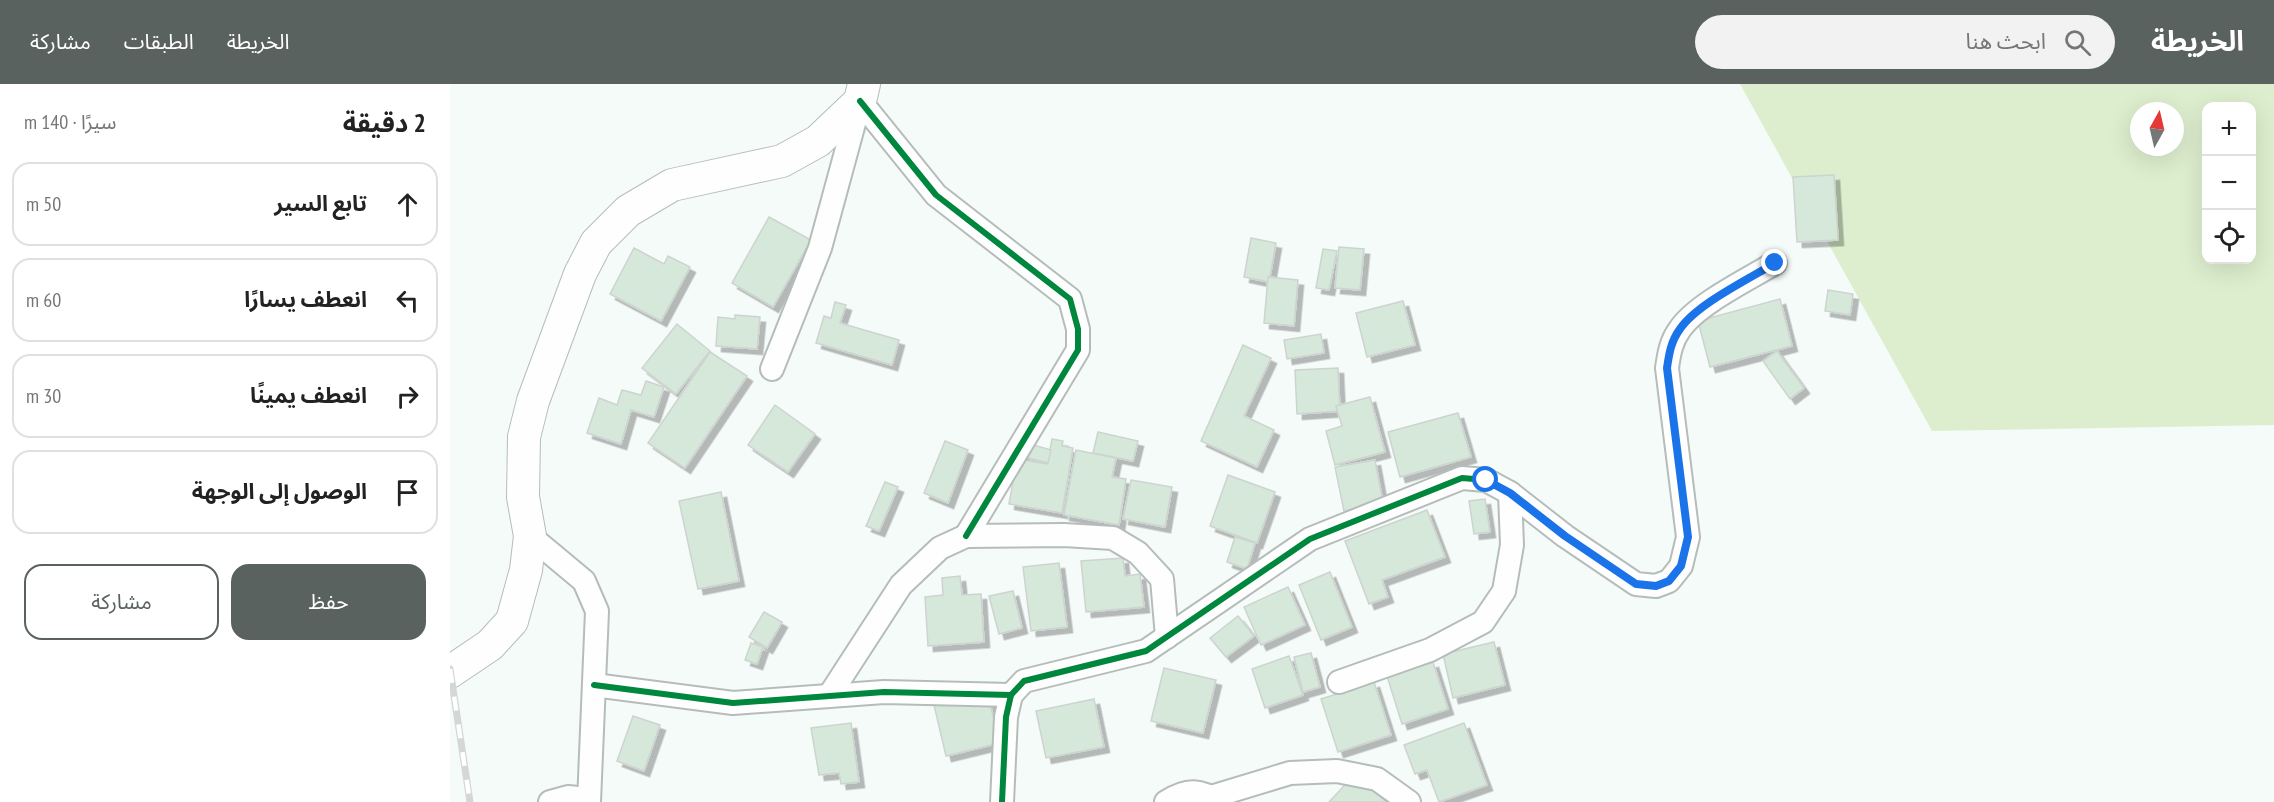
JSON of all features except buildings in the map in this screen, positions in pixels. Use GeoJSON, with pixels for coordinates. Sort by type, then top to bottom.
{"type":"FeatureCollection","features":[{"type":"Feature","properties":{"kind":"main road"},"geometry":{"type":"LineString","coordinates":[[450,672],[490,645],[512,621],[526,570],[530,536],[523,497],[524,437],[533,401],[580,274],[596,243],[628,211],[672,185],[782,161],[818,141],[862,93]]}},
{"type":"Feature","properties":{"kind":"street"},"geometry":{"type":"LineString","coordinates":[[772,369],[820,248],[862,93]]}},
{"type":"Feature","properties":{"kind":"street"},"geometry":{"type":"LineString","coordinates":[[862,93],[936,195],[1070,299],[1078,329],[1078,350],[966,536]]}},
{"type":"Feature","properties":{"kind":"street"},"geometry":{"type":"LineString","coordinates":[[1002,802],[1006,717],[1011,695],[1024,681],[1146,651],[1310,539],[1462,478],[1486,480],[1510,493],[1565,536],[1636,584],[1656,586],[1669,581],[1681,566],[1688,537],[1667,368],[1670,347],[1681,327],[1714,299],[1775,263]]}},
{"type":"Feature","properties":{"kind":"street"},"geometry":{"type":"LineString","coordinates":[[1339,682],[1430,650],[1483,622],[1504,591],[1512,545],[1510,493]]}},
{"type":"Feature","properties":{"kind":"street"},"geometry":{"type":"LineString","coordinates":[[829,696],[901,585],[940,548],[966,536],[1064,535],[1113,538],[1138,553],[1162,579],[1167,637]]}},
{"type":"Feature","properties":{"kind":"street"},"geometry":{"type":"LineString","coordinates":[[530,536],[584,581],[597,611],[588,801],[568,796],[550,802]]}},
{"type":"Feature","properties":{"kind":"street"},"geometry":{"type":"LineString","coordinates":[[594,685],[733,704],[884,692],[1011,695]]}},
{"type":"Feature","properties":{"kind":"street"},"geometry":{"type":"LineString","coordinates":[[1166,802],[1179,794],[1199,791],[1216,799],[1290,773],[1337,771],[1377,779],[1409,802]]}},
{"type":"Feature","properties":{"kind":"green space"},"geometry":{"type":"Polygon","coordinates":[[[1740,84],[2274,84],[2274,425],[1932,431],[1740,84]]]}},
{"type":"Feature","properties":{"kind":"railway"},"geometry":{"type":"LineString","coordinates":[[450,669],[470,802]]}},
{"type":"Feature","properties":{"kind":"cycle path"},"geometry":{"type":"LineString","coordinates":[[860,101],[936,195],[1070,299],[1078,329],[1078,350],[966,536]]}},
{"type":"Feature","properties":{"kind":"cycle path"},"geometry":{"type":"LineString","coordinates":[[1002,802],[1006,717],[1011,695],[1024,681],[1146,651],[1310,539],[1462,478],[1486,480],[1510,493],[1565,536],[1636,584],[1656,586],[1669,581],[1681,566],[1688,537],[1667,368],[1672,343],[1680,329],[1698,310],[1775,263]]}},
{"type":"Feature","properties":{"kind":"cycle path"},"geometry":{"type":"LineString","coordinates":[[594,685],[733,703],[884,692],[1011,695]]}},
{"type":"Feature","properties":{"kind":"route"},"geometry":{"type":"LineString","coordinates":[[1486,480],[1510,493],[1565,536],[1636,584],[1656,586],[1669,581],[1681,566],[1688,537],[1667,368],[1670,347],[1681,327],[1714,299],[1775,263]]}}]}
